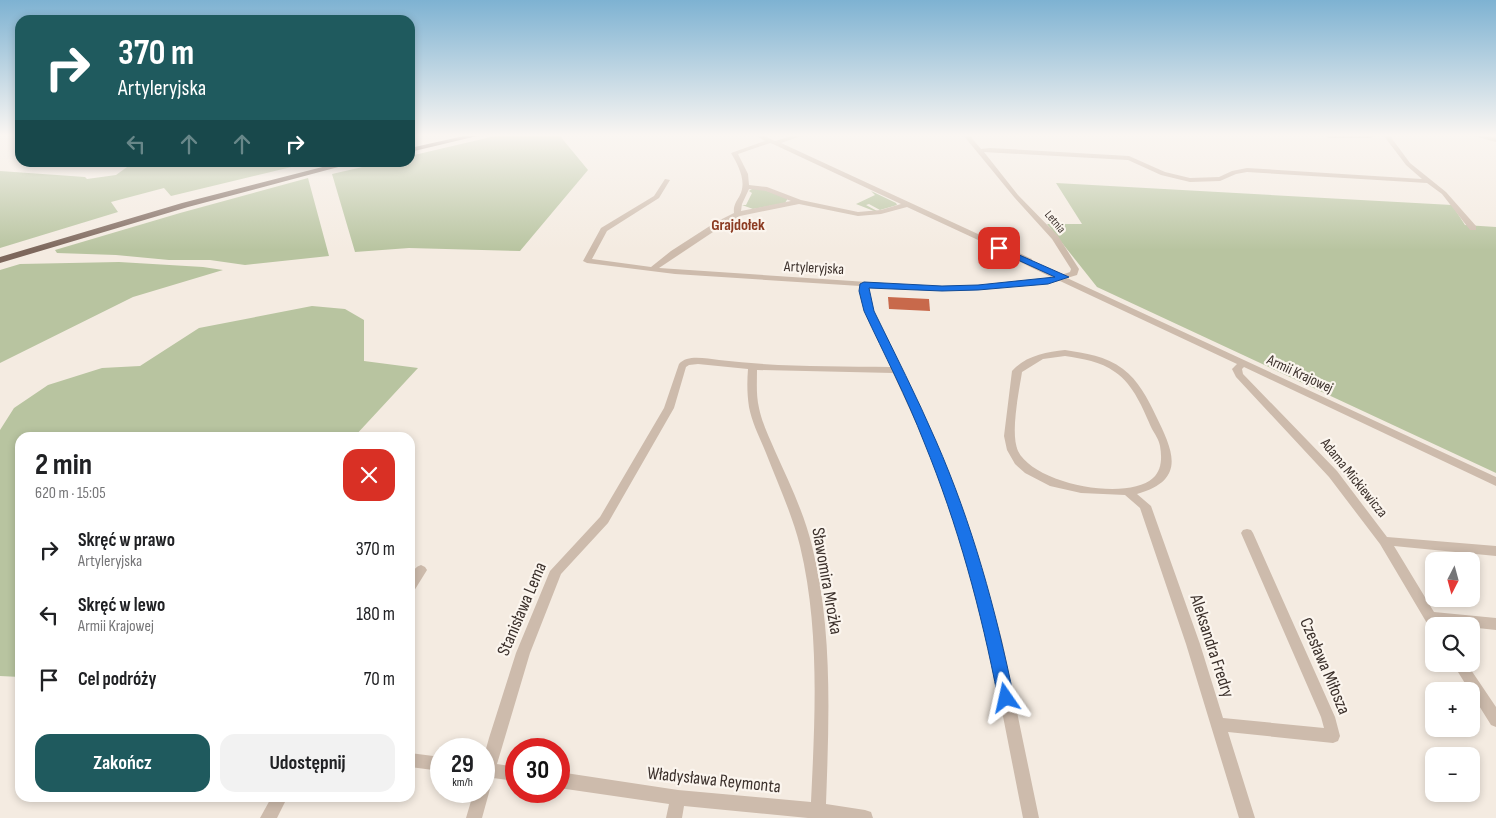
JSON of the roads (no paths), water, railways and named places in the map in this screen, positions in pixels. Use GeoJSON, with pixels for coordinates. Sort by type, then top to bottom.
{"type":"FeatureCollection","features":[{"type":"Feature","properties":{"kind":"main road"},"geometry":{"type":"LineString","coordinates":[[0,260],[184,205],[305,174]]}},
{"type":"Feature","properties":{"kind":"street"},"geometry":{"type":"LineString","coordinates":[[738,214],[737,208],[746,187],[744,174]]}},
{"type":"Feature","properties":{"kind":"street","name":"Armii Krajowej"},"geometry":{"type":"LineString","coordinates":[[841,174],[1496,482]]}},
{"type":"Feature","properties":{"kind":"street","name":"Letnia"},"geometry":{"type":"LineString","coordinates":[[998,174],[1055,238],[1075,270],[1062,278]]}},
{"type":"Feature","properties":{"kind":"street"},"geometry":{"type":"LineString","coordinates":[[1165,174],[1190,180],[1220,179],[1230,174]]}},
{"type":"Feature","properties":{"kind":"street"},"geometry":{"type":"LineString","coordinates":[[1315,174],[1428,181]]}},
{"type":"Feature","properties":{"kind":"street"},"geometry":{"type":"LineString","coordinates":[[1420,174],[1456,205],[1473,228]]}},
{"type":"Feature","properties":{"kind":"street","name":"Artyleryjska"},"geometry":{"type":"LineString","coordinates":[[667,180],[657,197],[604,230],[587,261],[652,270],[942,289],[978,288],[1062,278]]}},
{"type":"Feature","properties":{"kind":"street"},"geometry":{"type":"LineString","coordinates":[[746,187],[767,189],[799,202],[858,214],[875,213],[906,205]]}},
{"type":"Feature","properties":{"kind":"street"},"geometry":{"type":"LineString","coordinates":[[652,270],[730,217],[799,202]]}},
{"type":"Feature","properties":{"kind":"street"},"geometry":{"type":"LineString","coordinates":[[864,284],[865,301],[936,456],[974,564],[995,640],[1031,818]]}},
{"type":"Feature","properties":{"kind":"street"},"geometry":{"type":"LineString","coordinates":[[1046,354],[1077,354],[1094,358],[1112,366],[1134,383],[1165,446],[1167,463],[1162,474],[1155,482],[1129,493],[1080,490],[1053,484],[1032,472],[1015,456],[1010,445],[1009,436],[1017,371],[1024,365],[1046,354]]}},
{"type":"Feature","properties":{"kind":"street","name":"Stanisława Lema"},"geometry":{"type":"LineString","coordinates":[[495,741],[523,653],[556,571],[604,520],[669,408],[680,373],[686,362],[698,361],[754,367]]}},
{"type":"Feature","properties":{"kind":"street","name":"Adama Mickiewicza"},"geometry":{"type":"LineString","coordinates":[[1243,363],[1237,369],[1239,375],[1333,474],[1384,541],[1430,617]]}},
{"type":"Feature","properties":{"kind":"street"},"geometry":{"type":"LineString","coordinates":[[754,367],[898,370]]}},
{"type":"Feature","properties":{"kind":"street","name":"Sławomira Mrożka"},"geometry":{"type":"LineString","coordinates":[[754,367],[751,385],[753,403],[758,422],[794,506],[809,557],[818,619],[821,645],[822,722],[818,811]]}},
{"type":"Feature","properties":{"kind":"street","name":"Aleksandra Fredry"},"geometry":{"type":"LineString","coordinates":[[1129,493],[1145,506],[1193,644],[1247,818]]}},
{"type":"Feature","properties":{"kind":"street","name":"Czesława Miłosza"},"geometry":{"type":"LineString","coordinates":[[1217,724],[1333,736],[1328,717],[1247,533]]}},
{"type":"Feature","properties":{"kind":"street"},"geometry":{"type":"LineString","coordinates":[[1384,541],[1496,550]]}},
{"type":"Feature","properties":{"kind":"street"},"geometry":{"type":"LineString","coordinates":[[415,579],[421,570]]}},
{"type":"Feature","properties":{"kind":"street"},"geometry":{"type":"LineString","coordinates":[[1480,623],[1496,624]]}},
{"type":"Feature","properties":{"kind":"street"},"geometry":{"type":"LineString","coordinates":[[1465,672],[1496,720]]}},
{"type":"Feature","properties":{"kind":"street"},"geometry":{"type":"LineString","coordinates":[[415,761],[430,763]]}},
{"type":"Feature","properties":{"kind":"street","name":"Władysława Reymonta"},"geometry":{"type":"LineString","coordinates":[[570,782],[678,798],[818,811],[865,818]]}},
{"type":"Feature","properties":{"kind":"street"},"geometry":{"type":"LineString","coordinates":[[674,818],[678,798]]}},
{"type":"Feature","properties":{"kind":"street"},"geometry":{"type":"LineString","coordinates":[[268,818],[277,802]]}},
{"type":"Feature","properties":{"kind":"street"},"geometry":{"type":"LineString","coordinates":[[474,818],[478,803]]}},
{"type":"Feature","properties":{"kind":"district","name":"Grajdołek"},"geometry":{"type":"Point","coordinates":[738,225]}}]}
